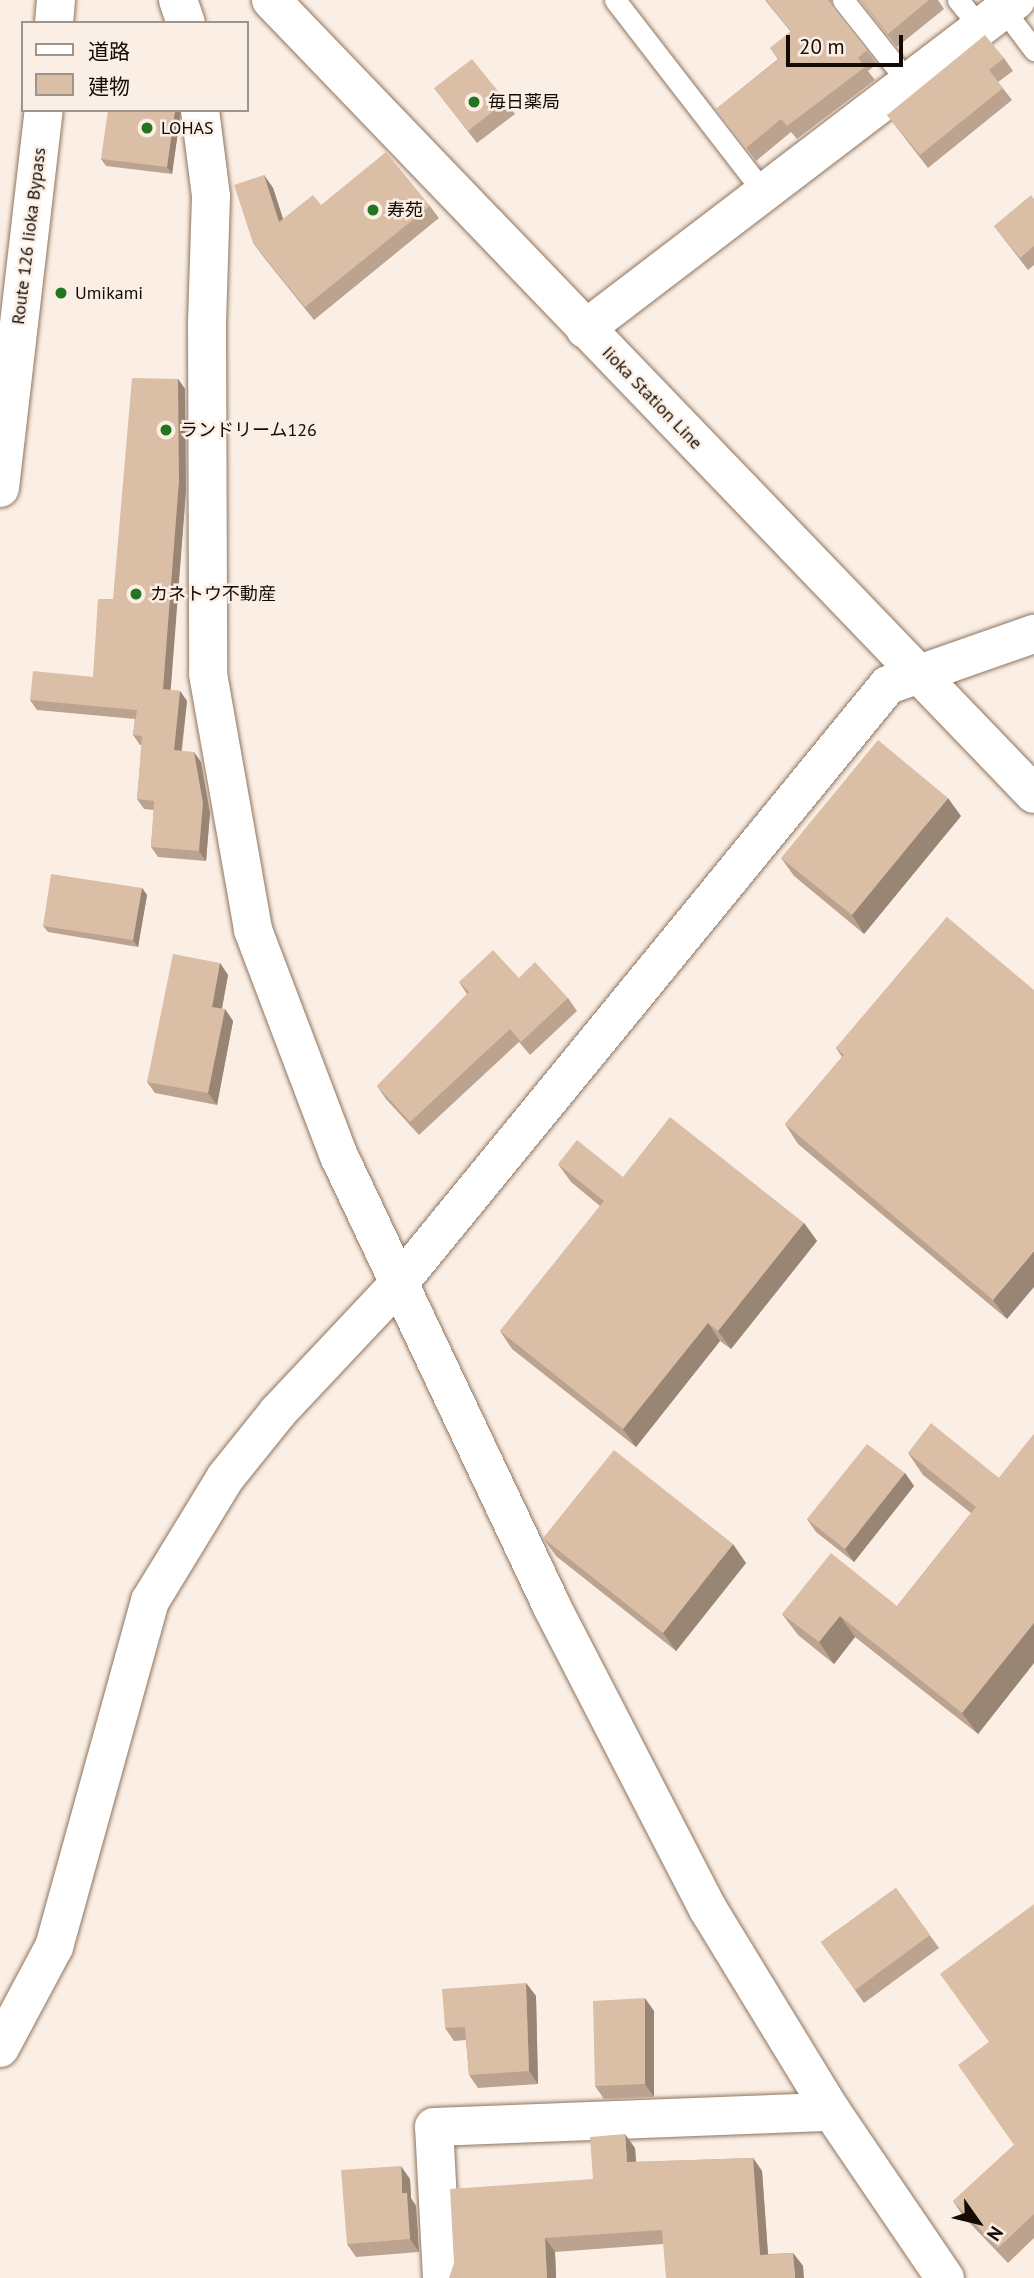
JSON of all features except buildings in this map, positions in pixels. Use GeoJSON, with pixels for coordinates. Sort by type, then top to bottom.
{"type":"FeatureCollection","features":[{"type":"Feature","properties":{"kind":"main road"},"geometry":{"type":"LineString","coordinates":[[54,21],[56,0]]}},
{"type":"Feature","properties":{"kind":"main road"},"geometry":{"type":"LineString","coordinates":[[178,0],[185,21]]}},
{"type":"Feature","properties":{"kind":"main road","name":"Iioka Station Line"},"geometry":{"type":"LineString","coordinates":[[271,0],[1034,794]]}},
{"type":"Feature","properties":{"kind":"main road"},"geometry":{"type":"LineString","coordinates":[[585,329],[908,82],[990,9]]}},
{"type":"Feature","properties":{"kind":"main road","name":"Route 126 Iioka Bypass"},"geometry":{"type":"LineString","coordinates":[[0,488],[44,112]]}},
{"type":"Feature","properties":{"kind":"main road"},"geometry":{"type":"LineString","coordinates":[[200,112],[211,196],[207,326],[208,674],[253,930],[339,1156],[551,1605],[708,1909],[832,2112],[945,2278]]}},
{"type":"Feature","properties":{"kind":"main road"},"geometry":{"type":"LineString","coordinates":[[0,2048],[54,1947],[150,1601],[225,1478],[278,1412],[400,1282],[888,685],[916,671],[1034,634]]}},
{"type":"Feature","properties":{"kind":"main road"},"geometry":{"type":"LineString","coordinates":[[442,2278],[435,2127],[832,2112]]}},
{"type":"Feature","properties":{"kind":"lane"},"geometry":{"type":"LineString","coordinates":[[615,0],[764,193]]}},
{"type":"Feature","properties":{"kind":"lane"},"geometry":{"type":"LineString","coordinates":[[843,0],[908,82]]}},
{"type":"Feature","properties":{"kind":"lane"},"geometry":{"type":"LineString","coordinates":[[990,9],[1034,50]]}},
{"type":"Feature","properties":{"kind":"place","name":"毎日薬局"},"geometry":{"type":"Point","coordinates":[474,102]}},
{"type":"Feature","properties":{"kind":"place","name":"LOHAS"},"geometry":{"type":"Point","coordinates":[147,128]}},
{"type":"Feature","properties":{"kind":"place","name":"寿苑"},"geometry":{"type":"Point","coordinates":[373,210]}},
{"type":"Feature","properties":{"kind":"place","name":"Umikami"},"geometry":{"type":"Point","coordinates":[61,293]}},
{"type":"Feature","properties":{"kind":"place","name":"ランドリーム126"},"geometry":{"type":"Point","coordinates":[166,430]}},
{"type":"Feature","properties":{"kind":"place","name":"カネトウ不動産"},"geometry":{"type":"Point","coordinates":[136,594]}}]}
